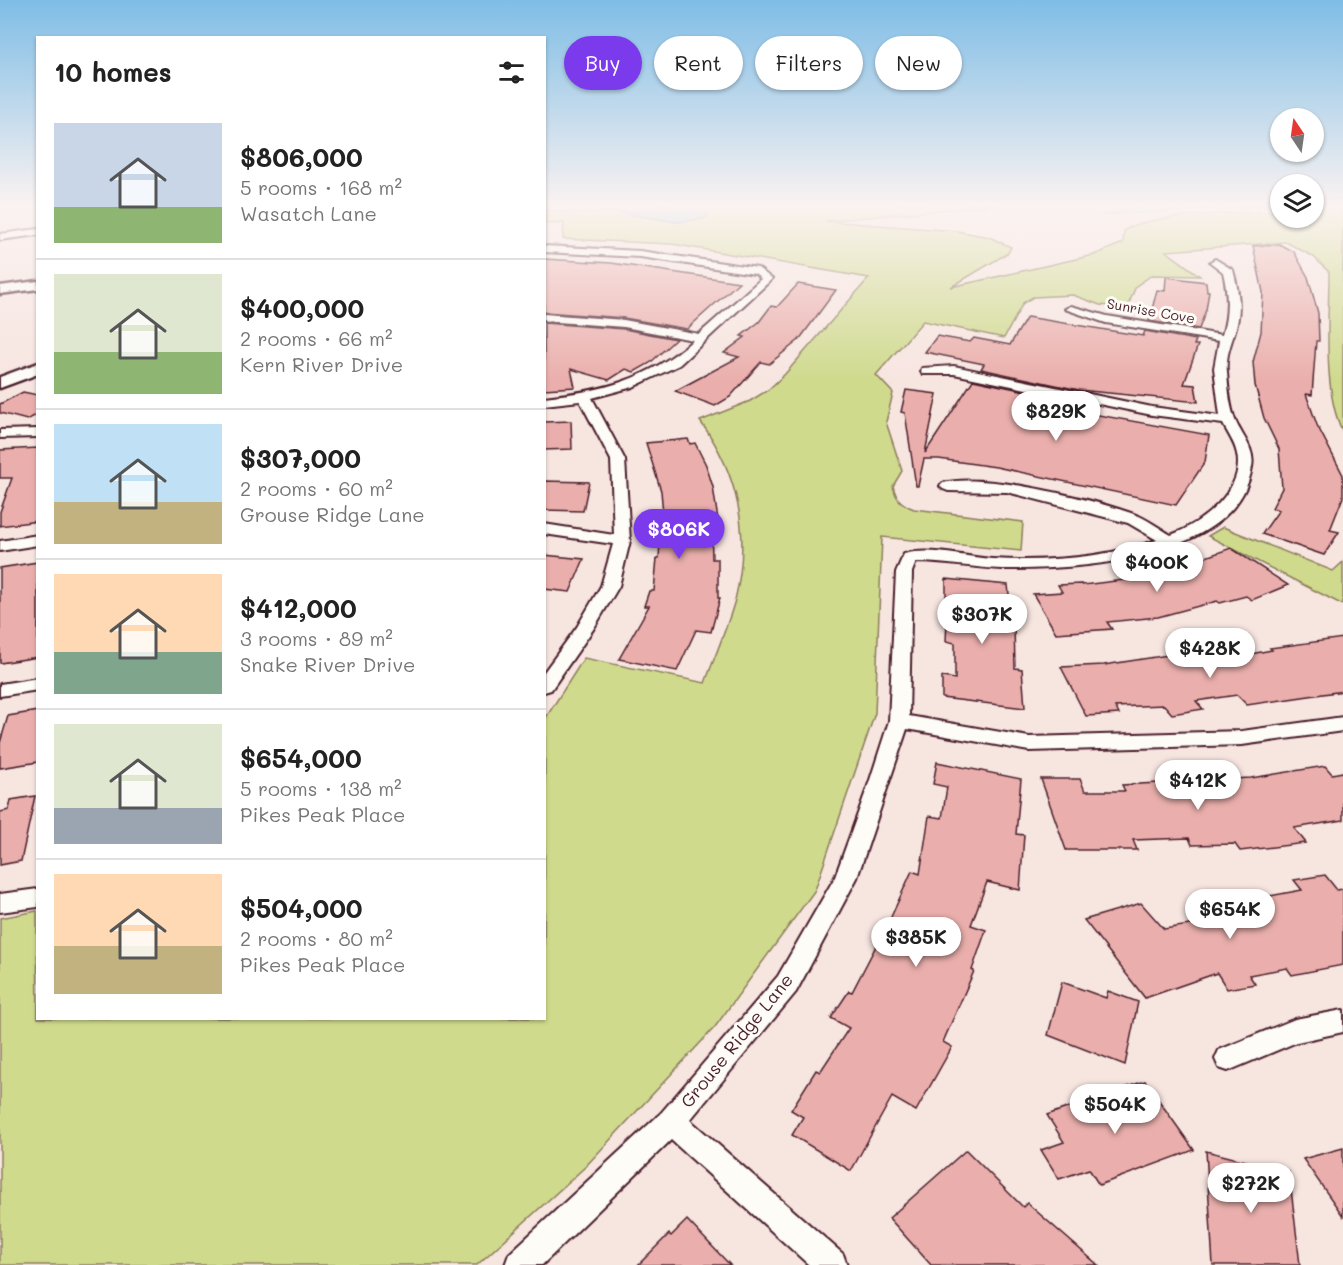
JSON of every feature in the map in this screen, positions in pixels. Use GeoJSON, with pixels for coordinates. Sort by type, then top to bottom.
{"type":"FeatureCollection","features":[{"type":"Feature","properties":{"kind":"street"},"geometry":{"type":"LineString","coordinates":[[546,401],[585,397],[660,372],[675,362],[766,282],[765,275],[700,263]]}},
{"type":"Feature","properties":{"kind":"street"},"geometry":{"type":"LineString","coordinates":[[948,486],[1007,487],[1095,508],[1134,520],[1170,542],[1209,521],[1234,496],[1245,467],[1243,444],[1229,421],[1220,364],[1235,299],[1228,270],[1217,263]]}},
{"type":"Feature","properties":{"kind":"street"},"geometry":{"type":"LineString","coordinates":[[0,290],[36,285]]}},
{"type":"Feature","properties":{"kind":"street","name":"Sunrise Cove"},"geometry":{"type":"LineString","coordinates":[[1071,309],[1106,319],[1227,339]]}},
{"type":"Feature","properties":{"kind":"street"},"geometry":{"type":"LineString","coordinates":[[546,317],[614,320],[702,338]]}},
{"type":"Feature","properties":{"kind":"street"},"geometry":{"type":"LineString","coordinates":[[0,383],[36,369]]}},
{"type":"Feature","properties":{"kind":"street"},"geometry":{"type":"LineString","coordinates":[[927,371],[954,370],[1152,411],[1229,421]]}},
{"type":"Feature","properties":{"kind":"street"},"geometry":{"type":"LineString","coordinates":[[546,683],[585,628],[610,585],[622,541],[618,460],[585,397]]}},
{"type":"Feature","properties":{"kind":"street"},"geometry":{"type":"LineString","coordinates":[[0,434],[36,433]]}},
{"type":"Feature","properties":{"kind":"street"},"geometry":{"type":"LineString","coordinates":[[546,529],[622,541]]}},
{"type":"Feature","properties":{"kind":"street"},"geometry":{"type":"LineString","coordinates":[[0,546],[36,540]]}},
{"type":"Feature","properties":{"kind":"street","name":"Grouse Ridge Lane"},"geometry":{"type":"LineString","coordinates":[[520,1265],[671,1122],[787,984],[846,878],[880,783],[899,721],[904,572],[910,557],[935,556],[1002,564],[1063,563],[1114,556],[1170,542]]}},
{"type":"Feature","properties":{"kind":"street"},"geometry":{"type":"LineString","coordinates":[[0,690],[36,684]]}},
{"type":"Feature","properties":{"kind":"street"},"geometry":{"type":"LineString","coordinates":[[899,721],[1029,744],[1242,738],[1343,724]]}},
{"type":"Feature","properties":{"kind":"street"},"geometry":{"type":"LineString","coordinates":[[0,903],[36,898]]}},
{"type":"Feature","properties":{"kind":"street"},"geometry":{"type":"LineString","coordinates":[[1228,1059],[1295,1030],[1343,1021]]}},
{"type":"Feature","properties":{"kind":"street"},"geometry":{"type":"LineString","coordinates":[[671,1122],[832,1265]]}},
{"type":"Feature","properties":{"kind":"green space"},"geometry":{"type":"Polygon","coordinates":[[[782,263],[991,263],[951,287],[1058,263],[1182,263],[1200,276],[1152,275],[1136,286],[1127,308],[1100,305],[1073,295],[1033,297],[1023,303],[1004,338],[923,321],[876,375],[893,393],[886,422],[902,471],[893,486],[902,503],[914,509],[1023,522],[1021,551],[882,537],[875,713],[815,890],[715,1027],[585,1167],[477,1265],[0,1265],[0,918],[36,911],[36,1020],[546,1020],[546,717],[584,658],[705,683],[735,600],[742,552],[738,506],[732,484],[724,462],[700,421],[750,401],[768,390],[785,374],[869,278],[782,263]]]}},
{"type":"Feature","properties":{"kind":"green space"},"geometry":{"type":"Polygon","coordinates":[[[1320,263],[1343,263],[1343,432],[1336,416],[1332,397],[1328,332],[1329,272],[1320,263]]]}},
{"type":"Feature","properties":{"kind":"green space"},"geometry":{"type":"Polygon","coordinates":[[[1223,527],[1333,571],[1343,562],[1343,605],[1208,536],[1223,527]]]}},
{"type":"Feature","properties":{"kind":"building"},"geometry":{"type":"Polygon","coordinates":[[[546,263],[611,263],[739,282],[687,329],[624,318],[546,312],[546,263]]]}},
{"type":"Feature","properties":{"kind":"building"},"geometry":{"type":"Polygon","coordinates":[[[1257,263],[1300,263],[1308,277],[1318,313],[1319,341],[1316,341],[1312,395],[1306,394],[1317,425],[1343,475],[1343,497],[1330,530],[1339,532],[1324,555],[1262,534],[1279,510],[1272,508],[1282,488],[1279,449],[1264,418],[1255,385],[1253,362],[1261,332],[1263,292],[1257,263]]]}},
{"type":"Feature","properties":{"kind":"building"},"geometry":{"type":"Polygon","coordinates":[[[1166,277],[1206,282],[1207,291],[1209,291],[1206,310],[1199,329],[1149,321],[1157,290],[1165,291],[1166,277]]]}},
{"type":"Feature","properties":{"kind":"building"},"geometry":{"type":"Polygon","coordinates":[[[798,284],[836,290],[799,340],[769,364],[761,362],[730,397],[715,406],[675,391],[739,357],[724,353],[745,337],[741,336],[759,322],[771,306],[777,307],[798,284]]]}},
{"type":"Feature","properties":{"kind":"building"},"geometry":{"type":"Polygon","coordinates":[[[1027,317],[1143,336],[1145,331],[1196,340],[1194,345],[1198,345],[1184,384],[1195,385],[1198,402],[1079,390],[981,369],[984,364],[925,352],[937,336],[970,342],[974,338],[1010,345],[1027,317]]]}},
{"type":"Feature","properties":{"kind":"building"},"geometry":{"type":"Polygon","coordinates":[[[546,323],[624,329],[676,339],[650,363],[634,372],[626,369],[609,380],[571,369],[575,387],[546,389],[546,323]]]}},
{"type":"Feature","properties":{"kind":"building"},"geometry":{"type":"Polygon","coordinates":[[[973,380],[1077,402],[1076,411],[1209,435],[1205,462],[1176,505],[996,467],[939,459],[924,459],[918,486],[916,486],[905,413],[901,412],[906,390],[937,394],[925,453],[973,380]]]}},
{"type":"Feature","properties":{"kind":"building"},"geometry":{"type":"Polygon","coordinates":[[[23,392],[36,395],[36,415],[27,420],[0,413],[0,404],[23,392]]]}},
{"type":"Feature","properties":{"kind":"building"},"geometry":{"type":"Polygon","coordinates":[[[571,421],[572,449],[546,450],[546,422],[571,421]]]}},
{"type":"Feature","properties":{"kind":"building"},"geometry":{"type":"Polygon","coordinates":[[[688,439],[690,444],[695,443],[706,465],[713,487],[718,520],[711,520],[712,559],[718,559],[718,598],[720,598],[711,632],[696,630],[677,671],[619,659],[649,606],[644,606],[649,591],[654,591],[661,525],[664,525],[661,491],[646,443],[688,439]]]}},
{"type":"Feature","properties":{"kind":"building"},"geometry":{"type":"Polygon","coordinates":[[[36,448],[36,521],[0,526],[0,512],[12,478],[0,478],[0,450],[36,448]]]}},
{"type":"Feature","properties":{"kind":"building"},"geometry":{"type":"Polygon","coordinates":[[[546,481],[589,482],[583,511],[546,510],[546,481]]]}},
{"type":"Feature","properties":{"kind":"building"},"geometry":{"type":"Polygon","coordinates":[[[1231,548],[1288,585],[1252,600],[1246,596],[1220,603],[1217,601],[1158,617],[1107,622],[1112,629],[1056,633],[1033,594],[1062,592],[1058,585],[1083,585],[1132,579],[1178,567],[1231,548]]]}},
{"type":"Feature","properties":{"kind":"building"},"geometry":{"type":"Polygon","coordinates":[[[546,555],[584,559],[570,592],[546,589],[546,555]]]}},
{"type":"Feature","properties":{"kind":"building"},"geometry":{"type":"Polygon","coordinates":[[[36,562],[36,657],[0,663],[0,568],[36,562]]]}},
{"type":"Feature","properties":{"kind":"building"},"geometry":{"type":"Polygon","coordinates":[[[946,579],[1008,585],[1012,624],[1014,625],[1015,668],[1022,669],[1025,708],[942,698],[942,677],[955,679],[955,643],[946,641],[948,601],[946,601],[946,579]]]}},
{"type":"Feature","properties":{"kind":"building"},"geometry":{"type":"Polygon","coordinates":[[[1343,638],[1343,691],[1247,705],[1237,695],[1196,701],[1203,709],[1172,714],[1164,705],[1115,707],[1119,714],[1086,716],[1061,667],[1104,665],[1181,653],[1191,665],[1272,650],[1270,648],[1343,638]]]}},
{"type":"Feature","properties":{"kind":"building"},"geometry":{"type":"Polygon","coordinates":[[[36,711],[36,762],[0,768],[0,743],[8,716],[36,711]]]}},
{"type":"Feature","properties":{"kind":"building"},"geometry":{"type":"Polygon","coordinates":[[[937,762],[1021,779],[1016,834],[1024,835],[1020,890],[987,882],[971,925],[986,930],[972,970],[974,971],[943,1042],[952,1047],[916,1111],[892,1097],[851,1171],[792,1135],[803,1117],[791,1110],[816,1070],[820,1072],[849,1028],[831,1018],[849,991],[852,992],[912,871],[920,874],[929,816],[942,818],[947,787],[933,784],[937,762]]]}},
{"type":"Feature","properties":{"kind":"building"},"geometry":{"type":"Polygon","coordinates":[[[1325,766],[1332,774],[1343,772],[1343,820],[1294,828],[1306,843],[1240,851],[1235,844],[1192,845],[1189,838],[1133,840],[1137,850],[1066,850],[1041,779],[1080,779],[1085,791],[1125,791],[1122,785],[1251,778],[1325,766]]]}},
{"type":"Feature","properties":{"kind":"building"},"geometry":{"type":"Polygon","coordinates":[[[35,796],[21,861],[0,865],[0,812],[9,810],[11,800],[35,796]]]}},
{"type":"Feature","properties":{"kind":"building"},"geometry":{"type":"Polygon","coordinates":[[[1325,875],[1337,890],[1343,889],[1343,965],[1292,975],[1287,968],[1249,975],[1255,984],[1227,989],[1217,973],[1145,998],[1084,920],[1141,903],[1164,929],[1248,916],[1237,902],[1302,890],[1294,880],[1325,875]]]}},
{"type":"Feature","properties":{"kind":"building"},"geometry":{"type":"Polygon","coordinates":[[[1062,982],[1106,998],[1108,991],[1138,1002],[1125,1065],[1048,1035],[1062,982]]]}},
{"type":"Feature","properties":{"kind":"building"},"geometry":{"type":"Polygon","coordinates":[[[1145,1081],[1194,1150],[1099,1185],[1089,1169],[1059,1179],[1041,1150],[1064,1142],[1047,1115],[1145,1081]]]}},
{"type":"Feature","properties":{"kind":"building"},"geometry":{"type":"Polygon","coordinates":[[[1343,1148],[1343,1216],[1303,1159],[1343,1148]]]}},
{"type":"Feature","properties":{"kind":"building"},"geometry":{"type":"Polygon","coordinates":[[[966,1150],[1023,1207],[1027,1203],[1098,1265],[931,1265],[889,1218],[966,1150]]]}},
{"type":"Feature","properties":{"kind":"building"},"geometry":{"type":"Polygon","coordinates":[[[1206,1151],[1289,1172],[1300,1265],[1213,1265],[1206,1151]]]}},
{"type":"Feature","properties":{"kind":"building"},"geometry":{"type":"Polygon","coordinates":[[[687,1220],[730,1265],[638,1265],[669,1234],[671,1236],[687,1220]]]}}]}
